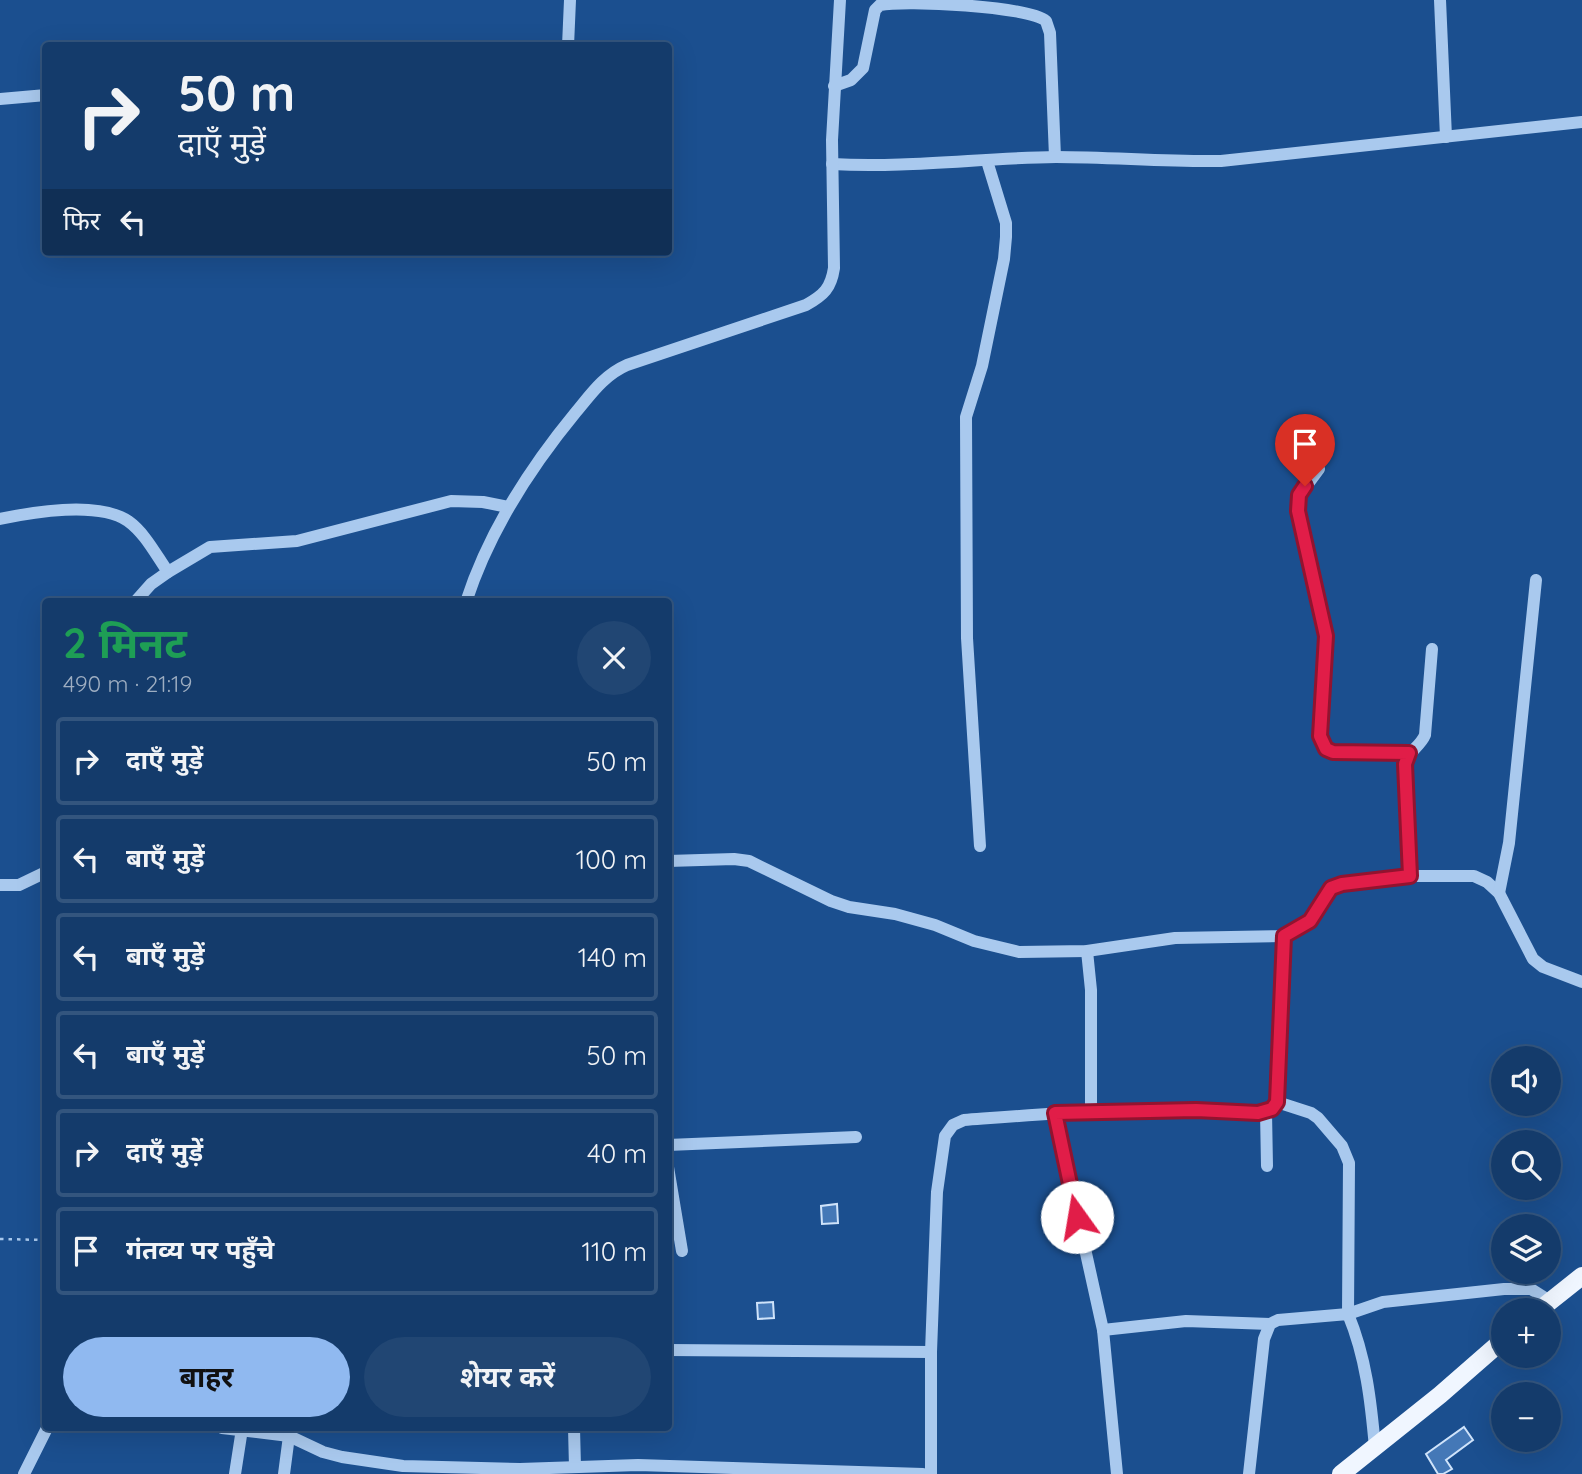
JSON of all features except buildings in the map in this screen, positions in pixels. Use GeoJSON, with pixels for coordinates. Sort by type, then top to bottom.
{"type":"FeatureCollection","features":[{"type":"Feature","properties":{"kind":"main road"},"geometry":{"type":"LineString","coordinates":[[1554,1298],[1582,1276]]}},
{"type":"Feature","properties":{"kind":"main road"},"geometry":{"type":"LineString","coordinates":[[1341,1474],[1491,1350]]}},
{"type":"Feature","properties":{"kind":"street"},"geometry":{"type":"LineString","coordinates":[[568,42],[570,0]]}},
{"type":"Feature","properties":{"kind":"street"},"geometry":{"type":"LineString","coordinates":[[467,598],[480,563],[508,507],[561,430],[599,385],[617,369],[779,315],[813,301],[828,291],[834,268],[832,164],[840,0]]}},
{"type":"Feature","properties":{"kind":"street"},"geometry":{"type":"LineString","coordinates":[[1440,0],[1446,137]]}},
{"type":"Feature","properties":{"kind":"street"},"geometry":{"type":"LineString","coordinates":[[834,86],[851,80],[863,68],[875,10],[880,5],[934,4],[1032,13],[1046,21],[1050,33],[1055,158]]}},
{"type":"Feature","properties":{"kind":"street"},"geometry":{"type":"LineString","coordinates":[[0,99],[42,96]]}},
{"type":"Feature","properties":{"kind":"street"},"geometry":{"type":"LineString","coordinates":[[832,164],[874,166],[1055,158],[1221,161],[1582,122]]}},
{"type":"Feature","properties":{"kind":"street"},"geometry":{"type":"LineString","coordinates":[[980,846],[967,638],[966,417],[982,366],[1006,237],[1006,223],[987,161]]}},
{"type":"Feature","properties":{"kind":"street"},"geometry":{"type":"LineString","coordinates":[[1319,468],[1299,495],[1298,511],[1326,636],[1320,736],[1322,744],[1333,752],[1409,753]]}},
{"type":"Feature","properties":{"kind":"street"},"geometry":{"type":"LineString","coordinates":[[139,598],[151,584],[194,554],[210,547],[297,541],[451,501],[483,502],[508,507]]}},
{"type":"Feature","properties":{"kind":"street"},"geometry":{"type":"LineString","coordinates":[[0,519],[52,511],[119,516],[139,531],[168,572]]}},
{"type":"Feature","properties":{"kind":"street"},"geometry":{"type":"LineString","coordinates":[[1499,893],[1509,843],[1536,580]]}},
{"type":"Feature","properties":{"kind":"street"},"geometry":{"type":"LineString","coordinates":[[1410,876],[1405,764],[1409,753],[1425,736],[1432,649]]}},
{"type":"Feature","properties":{"kind":"street"},"geometry":{"type":"LineString","coordinates":[[672,861],[734,859],[749,862],[849,907],[895,914],[935,925],[974,942],[1019,952],[1087,951],[1175,938],[1284,936],[1310,921],[1331,888],[1342,884],[1410,876],[1474,876],[1487,882],[1499,893],[1533,959],[1543,967],[1582,982]]}},
{"type":"Feature","properties":{"kind":"street"},"geometry":{"type":"LineString","coordinates":[[0,885],[19,885],[42,874]]}},
{"type":"Feature","properties":{"kind":"street"},"geometry":{"type":"LineString","coordinates":[[931,1474],[931,1352],[937,1192],[945,1136],[953,1125],[964,1120],[1091,1111],[1266,1112],[1272,1109],[1277,1102],[1284,936]]}},
{"type":"Feature","properties":{"kind":"street"},"geometry":{"type":"LineString","coordinates":[[1087,951],[1091,990],[1091,1111]]}},
{"type":"Feature","properties":{"kind":"street"},"geometry":{"type":"LineString","coordinates":[[1277,1102],[1311,1113],[1346,1154],[1349,1163],[1348,1314],[1364,1358],[1375,1448]]}},
{"type":"Feature","properties":{"kind":"street"},"geometry":{"type":"LineString","coordinates":[[1266,1112],[1267,1166]]}},
{"type":"Feature","properties":{"kind":"street"},"geometry":{"type":"LineString","coordinates":[[1055,1113],[1103,1330],[1117,1474]]}},
{"type":"Feature","properties":{"kind":"street"},"geometry":{"type":"LineString","coordinates":[[672,1145],[856,1137]]}},
{"type":"Feature","properties":{"kind":"street"},"geometry":{"type":"LineString","coordinates":[[672,1191],[682,1251]]}},
{"type":"Feature","properties":{"kind":"street"},"geometry":{"type":"LineString","coordinates":[[1103,1330],[1186,1321],[1270,1324],[1278,1320],[1348,1314],[1383,1302],[1504,1289],[1531,1289],[1538,1298]]}},
{"type":"Feature","properties":{"kind":"street"},"geometry":{"type":"LineString","coordinates":[[1249,1474],[1264,1339],[1270,1324]]}},
{"type":"Feature","properties":{"kind":"street"},"geometry":{"type":"LineString","coordinates":[[672,1350],[931,1352]]}},
{"type":"Feature","properties":{"kind":"street"},"geometry":{"type":"LineString","coordinates":[[24,1474],[46,1431]]}},
{"type":"Feature","properties":{"kind":"street"},"geometry":{"type":"LineString","coordinates":[[235,1474],[242,1431]]}},
{"type":"Feature","properties":{"kind":"street"},"geometry":{"type":"LineString","coordinates":[[255,1431],[289,1436],[323,1452],[342,1457],[402,1466],[923,1474]]}},
{"type":"Feature","properties":{"kind":"street"},"geometry":{"type":"LineString","coordinates":[[574,1431],[575,1467]]}},
{"type":"Feature","properties":{"kind":"street"},"geometry":{"type":"LineString","coordinates":[[284,1474],[289,1436]]}},
{"type":"Feature","properties":{"kind":"path"},"geometry":{"type":"LineString","coordinates":[[0,1239],[42,1240]]}},
{"type":"Feature","properties":{"kind":"route"},"geometry":{"type":"LineString","coordinates":[[1077,1217],[1055,1113],[1196,1110],[1258,1113],[1272,1109],[1277,1102],[1284,936],[1310,921],[1331,888],[1342,884],[1410,876],[1405,764],[1409,753],[1333,752],[1322,744],[1320,736],[1326,636],[1298,511],[1299,495],[1305,486]]}}]}
